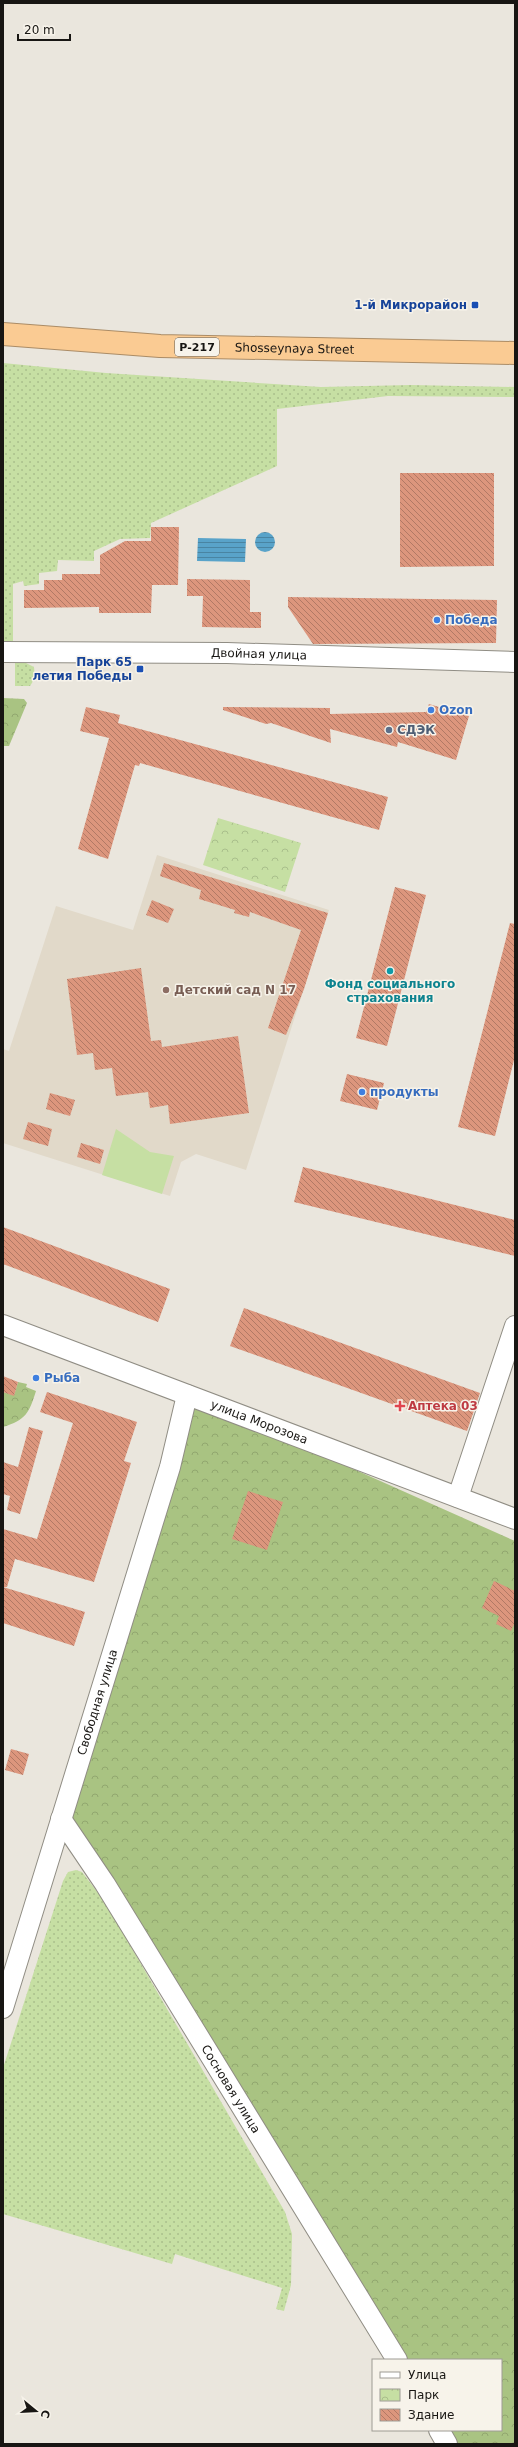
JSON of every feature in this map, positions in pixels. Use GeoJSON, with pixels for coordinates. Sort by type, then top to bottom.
{"type":"FeatureCollection","features":[{"type":"Feature","properties":{"kind":"highway","name":"Shosseynaya Street"},"geometry":{"type":"LineString","coordinates":[[3,334],[160,346],[515,353]]}},
{"type":"Feature","properties":{"kind":"street","name":"Двойная улица"},"geometry":{"type":"LineString","coordinates":[[3,652],[227,653],[515,662]]}},
{"type":"Feature","properties":{"kind":"street","name":"улица Морозова"},"geometry":{"type":"LineString","coordinates":[[3,1325],[515,1519]]}},
{"type":"Feature","properties":{"kind":"street"},"geometry":{"type":"LineString","coordinates":[[458,1497],[515,1326]]}},
{"type":"Feature","properties":{"kind":"street","name":"Свободная улица"},"geometry":{"type":"LineString","coordinates":[[3,2008],[170,1467],[187,1395]]}},
{"type":"Feature","properties":{"kind":"street","name":"Сосновая улица"},"geometry":{"type":"LineString","coordinates":[[61,1819],[105,1884],[396,2359]]}},
{"type":"Feature","properties":{"kind":"street"},"geometry":{"type":"LineString","coordinates":[[440,2431],[447,2444]]}},
{"type":"Feature","properties":{"kind":"shaded area","name":"Детский сад N 17"},"geometry":{"type":"Polygon","coordinates":[[[157,855],[329,910],[246,1170],[196,1154],[181,1162],[170,1196],[3,1143],[3,1049],[9,1051],[56,906],[133,930],[157,855]]]}},
{"type":"Feature","properties":{"kind":"green space"},"geometry":{"type":"Polygon","coordinates":[[[3,363],[106,373],[321,387],[411,385],[515,387],[515,397],[388,396],[277,409],[277,466],[151,523],[150,538],[120,539],[94,551],[94,561],[58,560],[57,571],[39,573],[39,584],[24,586],[23,581],[13,584],[13,642],[3,642],[3,363]]]}},
{"type":"Feature","properties":{"kind":"green space"},"geometry":{"type":"Polygon","coordinates":[[[15,663],[26,663],[34,667],[35,678],[30,686],[15,686],[15,663]]]}},
{"type":"Feature","properties":{"kind":"green space"},"geometry":{"type":"Polygon","coordinates":[[[3,698],[24,699],[27,703],[9,746],[3,746],[3,698]]]}},
{"type":"Feature","properties":{"kind":"green space"},"geometry":{"type":"Polygon","coordinates":[[[218,818],[301,843],[285,892],[203,865],[218,818]]]}},
{"type":"Feature","properties":{"kind":"green space"},"geometry":{"type":"Polygon","coordinates":[[[116,1129],[150,1152],[174,1156],[162,1194],[102,1175],[116,1129]]]}},
{"type":"Feature","properties":{"kind":"green space"},"geometry":{"type":"Polygon","coordinates":[[[18,1382],[27,1384],[26,1387],[36,1391],[34,1399],[26,1415],[17,1422],[3,1427],[3,1392],[14,1395],[18,1382]]]}},
{"type":"Feature","properties":{"kind":"green space"},"geometry":{"type":"Polygon","coordinates":[[[187,1395],[515,1541],[515,2444],[452,2444],[444,2431],[502,2431],[502,2359],[396,2359],[61,1819],[187,1395]]]}},
{"type":"Feature","properties":{"kind":"green space"},"geometry":{"type":"Polygon","coordinates":[[[76,1870],[82,1872],[105,1902],[285,2212],[292,2234],[291,2285],[284,2311],[276,2309],[282,2288],[175,2254],[172,2264],[3,2214],[3,2068],[63,1881],[68,1872],[76,1870]]]}},
{"type":"Feature","properties":{"kind":"water"},"geometry":{"type":"Polygon","coordinates":[[[265,532],[272,535],[275,542],[272,549],[265,552],[258,549],[255,542],[258,535],[265,532]]]}},
{"type":"Feature","properties":{"kind":"water"},"geometry":{"type":"Polygon","coordinates":[[[198,538],[246,539],[245,562],[197,561],[198,538]]]}},
{"type":"Feature","properties":{"kind":"building"},"geometry":{"type":"Polygon","coordinates":[[[400,473],[494,473],[494,566],[400,567],[400,473]]]}},
{"type":"Feature","properties":{"kind":"building"},"geometry":{"type":"Polygon","coordinates":[[[151,527],[179,527],[178,585],[152,585],[151,613],[99,613],[99,607],[24,608],[24,590],[44,590],[44,580],[62,580],[62,574],[100,574],[100,555],[125,541],[151,541],[151,527]]]}},
{"type":"Feature","properties":{"kind":"building"},"geometry":{"type":"Polygon","coordinates":[[[187,579],[250,580],[250,612],[261,612],[261,628],[202,627],[203,596],[187,596],[187,579]]]}},
{"type":"Feature","properties":{"kind":"building"},"geometry":{"type":"Polygon","coordinates":[[[288,597],[497,600],[496,643],[313,644],[288,607],[288,597]]]}},
{"type":"Feature","properties":{"kind":"building"},"geometry":{"type":"Polygon","coordinates":[[[429,704],[469,716],[456,760],[398,742],[397,747],[330,729],[331,743],[271,723],[266,724],[223,710],[223,707],[330,708],[330,714],[426,712],[429,704]]]}},
{"type":"Feature","properties":{"kind":"building"},"geometry":{"type":"Polygon","coordinates":[[[86,707],[120,715],[118,723],[388,797],[379,830],[140,763],[139,766],[135,765],[108,859],[78,849],[109,738],[80,731],[86,707]]]}},
{"type":"Feature","properties":{"kind":"building"},"geometry":{"type":"Polygon","coordinates":[[[164,863],[328,913],[304,989],[286,1035],[268,1028],[301,930],[250,912],[249,917],[234,913],[235,910],[199,899],[201,890],[160,876],[164,863]]]}},
{"type":"Feature","properties":{"kind":"building","name":"Фонд социального страхования"},"geometry":{"type":"Polygon","coordinates":[[[395,887],[426,895],[387,1046],[356,1038],[395,887]]]}},
{"type":"Feature","properties":{"kind":"building"},"geometry":{"type":"Polygon","coordinates":[[[152,900],[174,909],[168,923],[146,915],[152,900]]]}},
{"type":"Feature","properties":{"kind":"building"},"geometry":{"type":"Polygon","coordinates":[[[510,923],[515,924],[515,1056],[495,1136],[458,1127],[510,923]]]}},
{"type":"Feature","properties":{"kind":"building"},"geometry":{"type":"Polygon","coordinates":[[[141,968],[151,1041],[161,1040],[162,1047],[238,1036],[249,1113],[170,1124],[168,1105],[150,1108],[148,1092],[116,1096],[112,1068],[95,1070],[93,1053],[77,1055],[67,979],[141,968]]]}},
{"type":"Feature","properties":{"kind":"building","name":"продукты"},"geometry":{"type":"Polygon","coordinates":[[[347,1074],[384,1083],[377,1110],[340,1101],[347,1074]]]}},
{"type":"Feature","properties":{"kind":"building"},"geometry":{"type":"Polygon","coordinates":[[[50,1093],[75,1100],[70,1116],[46,1109],[50,1093]]]}},
{"type":"Feature","properties":{"kind":"building"},"geometry":{"type":"Polygon","coordinates":[[[28,1122],[52,1129],[48,1146],[23,1139],[28,1122]]]}},
{"type":"Feature","properties":{"kind":"building"},"geometry":{"type":"Polygon","coordinates":[[[81,1143],[104,1150],[100,1164],[77,1157],[81,1143]]]}},
{"type":"Feature","properties":{"kind":"building"},"geometry":{"type":"Polygon","coordinates":[[[303,1167],[515,1220],[515,1256],[294,1202],[303,1167]]]}},
{"type":"Feature","properties":{"kind":"building"},"geometry":{"type":"Polygon","coordinates":[[[3,1227],[170,1289],[158,1322],[3,1264],[3,1227]]]}},
{"type":"Feature","properties":{"kind":"building"},"geometry":{"type":"Polygon","coordinates":[[[244,1308],[480,1393],[467,1431],[230,1346],[244,1308]]]}},
{"type":"Feature","properties":{"kind":"building"},"geometry":{"type":"Polygon","coordinates":[[[3,1376],[18,1382],[14,1396],[3,1392],[3,1376]]]}},
{"type":"Feature","properties":{"kind":"building"},"geometry":{"type":"Polygon","coordinates":[[[47,1392],[137,1422],[124,1461],[131,1463],[94,1582],[15,1559],[7,1587],[3,1587],[3,1529],[37,1539],[73,1423],[40,1412],[47,1392]]]}},
{"type":"Feature","properties":{"kind":"building"},"geometry":{"type":"Polygon","coordinates":[[[29,1427],[43,1431],[20,1514],[7,1510],[10,1496],[3,1494],[3,1462],[18,1467],[29,1427]]]}},
{"type":"Feature","properties":{"kind":"building"},"geometry":{"type":"Polygon","coordinates":[[[248,1491],[283,1502],[267,1550],[232,1539],[248,1491]]]}},
{"type":"Feature","properties":{"kind":"building"},"geometry":{"type":"Polygon","coordinates":[[[494,1581],[515,1591],[515,1622],[511,1631],[496,1624],[499,1616],[482,1608],[494,1581]]]}},
{"type":"Feature","properties":{"kind":"building"},"geometry":{"type":"Polygon","coordinates":[[[3,1587],[85,1612],[74,1646],[3,1623],[3,1587]]]}},
{"type":"Feature","properties":{"kind":"building"},"geometry":{"type":"Polygon","coordinates":[[[11,1749],[29,1754],[23,1775],[5,1770],[11,1749]]]}},
{"type":"Feature","properties":{"kind":"place","name":"1-й Микрорайон"},"geometry":{"type":"Point","coordinates":[475,305]}},
{"type":"Feature","properties":{"kind":"place","name":"Победа"},"geometry":{"type":"Point","coordinates":[437,620]}},
{"type":"Feature","properties":{"kind":"place","name":"Парк 65 летия Победы"},"geometry":{"type":"Point","coordinates":[140,669]}},
{"type":"Feature","properties":{"kind":"place","name":"Ozon"},"geometry":{"type":"Point","coordinates":[431,710]}},
{"type":"Feature","properties":{"kind":"place","name":"СДЭК"},"geometry":{"type":"Point","coordinates":[389,730]}},
{"type":"Feature","properties":{"kind":"place","name":"Фонд социального страхования"},"geometry":{"type":"Point","coordinates":[390,971]}},
{"type":"Feature","properties":{"kind":"place","name":"Детский сад N 17"},"geometry":{"type":"Point","coordinates":[166,990]}},
{"type":"Feature","properties":{"kind":"place","name":"продукты"},"geometry":{"type":"Point","coordinates":[362,1092]}},
{"type":"Feature","properties":{"kind":"place","name":"Рыба"},"geometry":{"type":"Point","coordinates":[36,1378]}},
{"type":"Feature","properties":{"kind":"place","name":"Аптека 03"},"geometry":{"type":"Point","coordinates":[400,1406]}}]}
